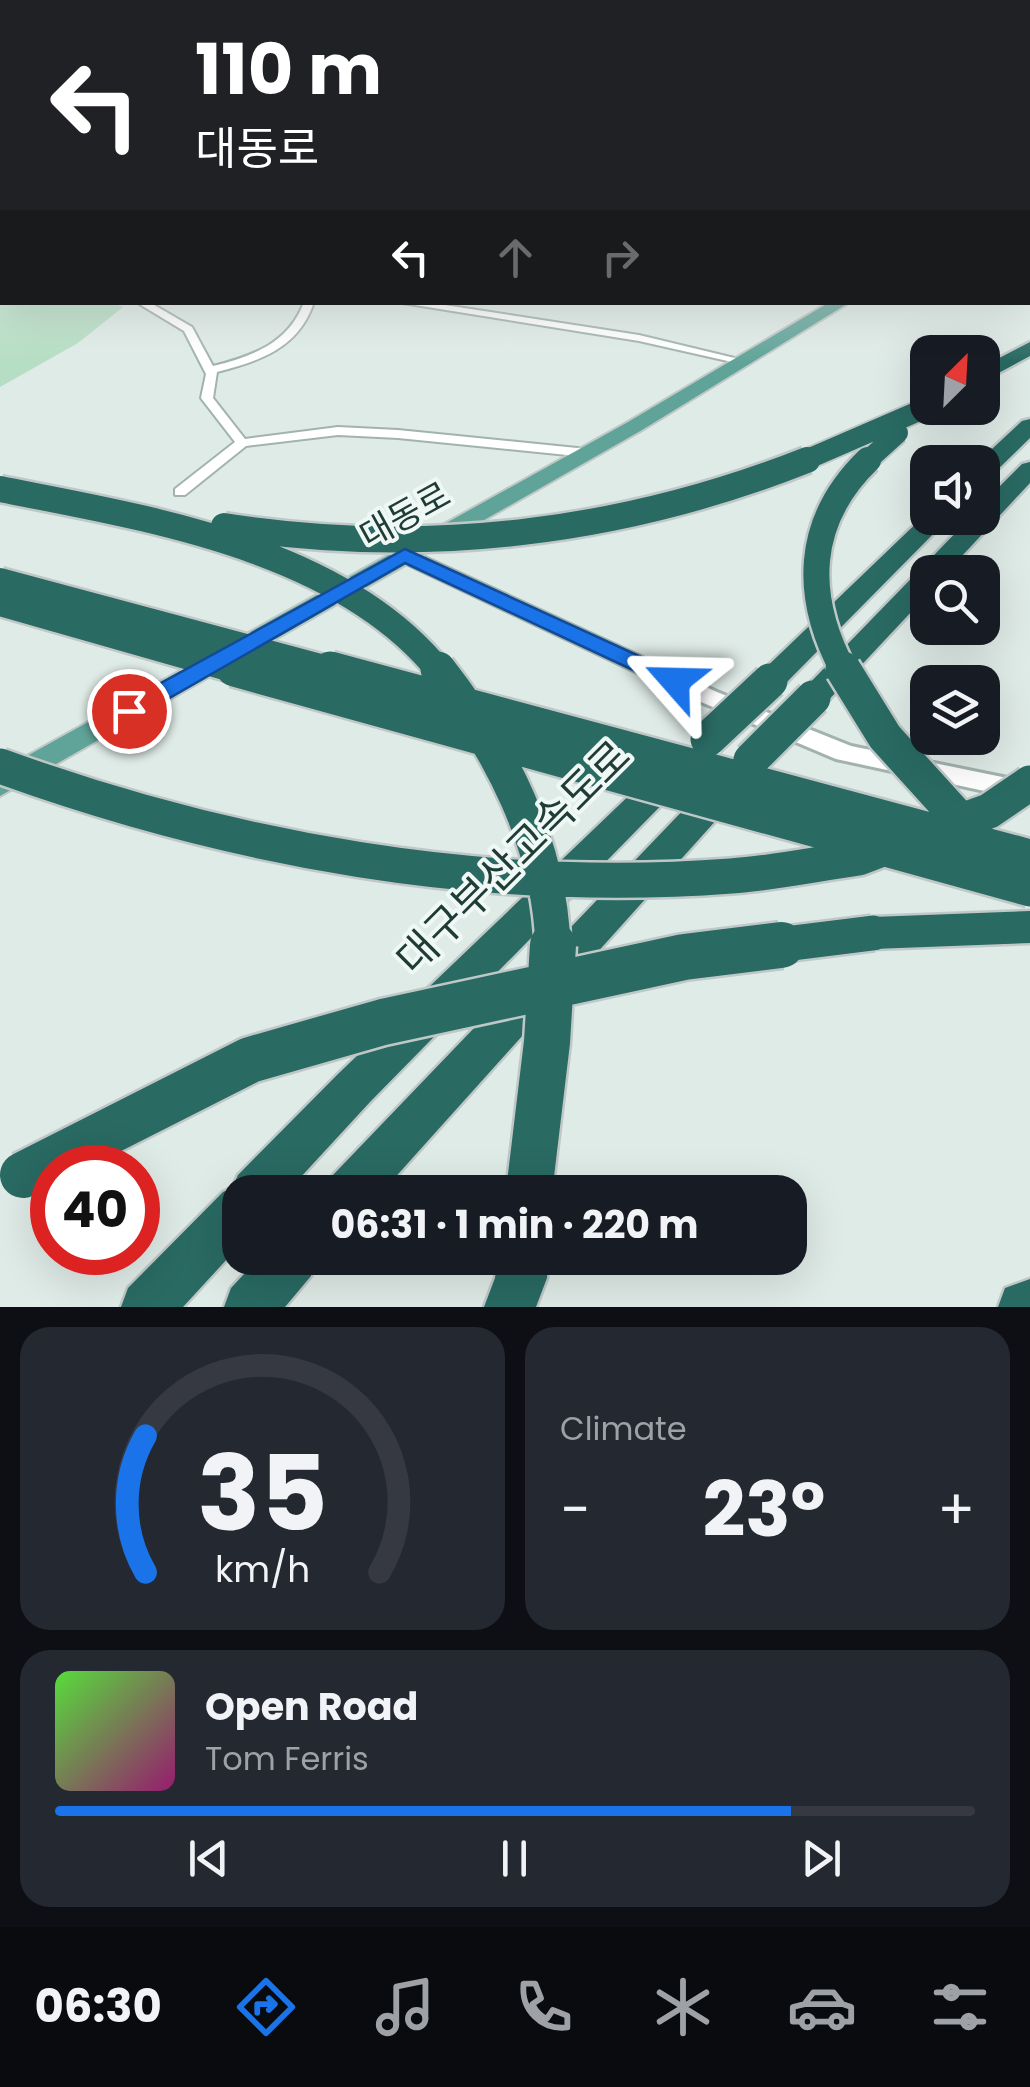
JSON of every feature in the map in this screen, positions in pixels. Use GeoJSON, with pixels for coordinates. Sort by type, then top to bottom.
{"type":"FeatureCollection","features":[{"type":"Feature","properties":{"kind":"highway"},"geometry":{"type":"LineString","coordinates":[[1000,366],[1030,348]]}},
{"type":"Feature","properties":{"kind":"highway"},"geometry":{"type":"LineString","coordinates":[[0,488],[321,540],[485,540],[619,518],[755,482],[910,416]]}},
{"type":"Feature","properties":{"kind":"highway"},"geometry":{"type":"LineString","coordinates":[[910,423],[871,455],[828,513],[816,563],[829,641],[854,690],[893,747],[942,804],[1030,887]]}},
{"type":"Feature","properties":{"kind":"highway"},"geometry":{"type":"LineString","coordinates":[[1000,455],[1030,426]]}},
{"type":"Feature","properties":{"kind":"highway"},"geometry":{"type":"LineString","coordinates":[[949,555],[1030,470]]}},
{"type":"Feature","properties":{"kind":"highway"},"geometry":{"type":"LineString","coordinates":[[0,488],[148,518],[259,552],[326,582],[381,616],[418,645],[458,686],[501,756],[529,827],[553,949],[532,1175]]}},
{"type":"Feature","properties":{"kind":"highway","name":"대구부산고속도로"},"geometry":{"type":"LineString","coordinates":[[271,1175],[354,1088],[919,535]]}},
{"type":"Feature","properties":{"kind":"highway"},"geometry":{"type":"LineString","coordinates":[[0,581],[301,665],[1030,857]]}},
{"type":"Feature","properties":{"kind":"highway"},"geometry":{"type":"LineString","coordinates":[[366,1175],[910,596]]}},
{"type":"Feature","properties":{"kind":"highway"},"geometry":{"type":"LineString","coordinates":[[0,603],[503,746],[1030,887]]}},
{"type":"Feature","properties":{"kind":"highway"},"geometry":{"type":"LineString","coordinates":[[0,766],[67,793],[240,841],[452,873],[718,877],[859,858],[990,811],[1030,784]]}},
{"type":"Feature","properties":{"kind":"highway"},"geometry":{"type":"LineString","coordinates":[[11,1182],[250,1060],[383,1022],[684,957],[873,933],[1030,928]]}},
{"type":"Feature","properties":{"kind":"highway"},"geometry":{"type":"LineString","coordinates":[[147,1307],[222,1228]]}},
{"type":"Feature","properties":{"kind":"highway"},"geometry":{"type":"LineString","coordinates":[[250,1307],[278,1275]]}},
{"type":"Feature","properties":{"kind":"main road","name":"대동로"},"geometry":{"type":"LineString","coordinates":[[0,785],[588,453],[837,305]]}},
{"type":"Feature","properties":{"kind":"street"},"geometry":{"type":"LineString","coordinates":[[146,305],[188,329],[210,370],[207,398],[242,443]]}},
{"type":"Feature","properties":{"kind":"street"},"geometry":{"type":"LineString","coordinates":[[210,370],[278,347],[306,316],[308,305]]}},
{"type":"Feature","properties":{"kind":"street"},"geometry":{"type":"LineString","coordinates":[[421,305],[640,338],[741,361]]}},
{"type":"Feature","properties":{"kind":"street"},"geometry":{"type":"LineString","coordinates":[[180,492],[242,443],[338,431],[523,444],[588,453]]}},
{"type":"Feature","properties":{"kind":"street"},"geometry":{"type":"LineString","coordinates":[[405,555],[709,697],[845,753],[1030,792]]}},
{"type":"Feature","properties":{"kind":"green space"},"geometry":{"type":"Polygon","coordinates":[[[0,305],[123,307],[78,343],[0,387],[0,305]]]}},
{"type":"Feature","properties":{"kind":"route"},"geometry":{"type":"LineString","coordinates":[[129,711],[405,555],[675,681]]}}]}
